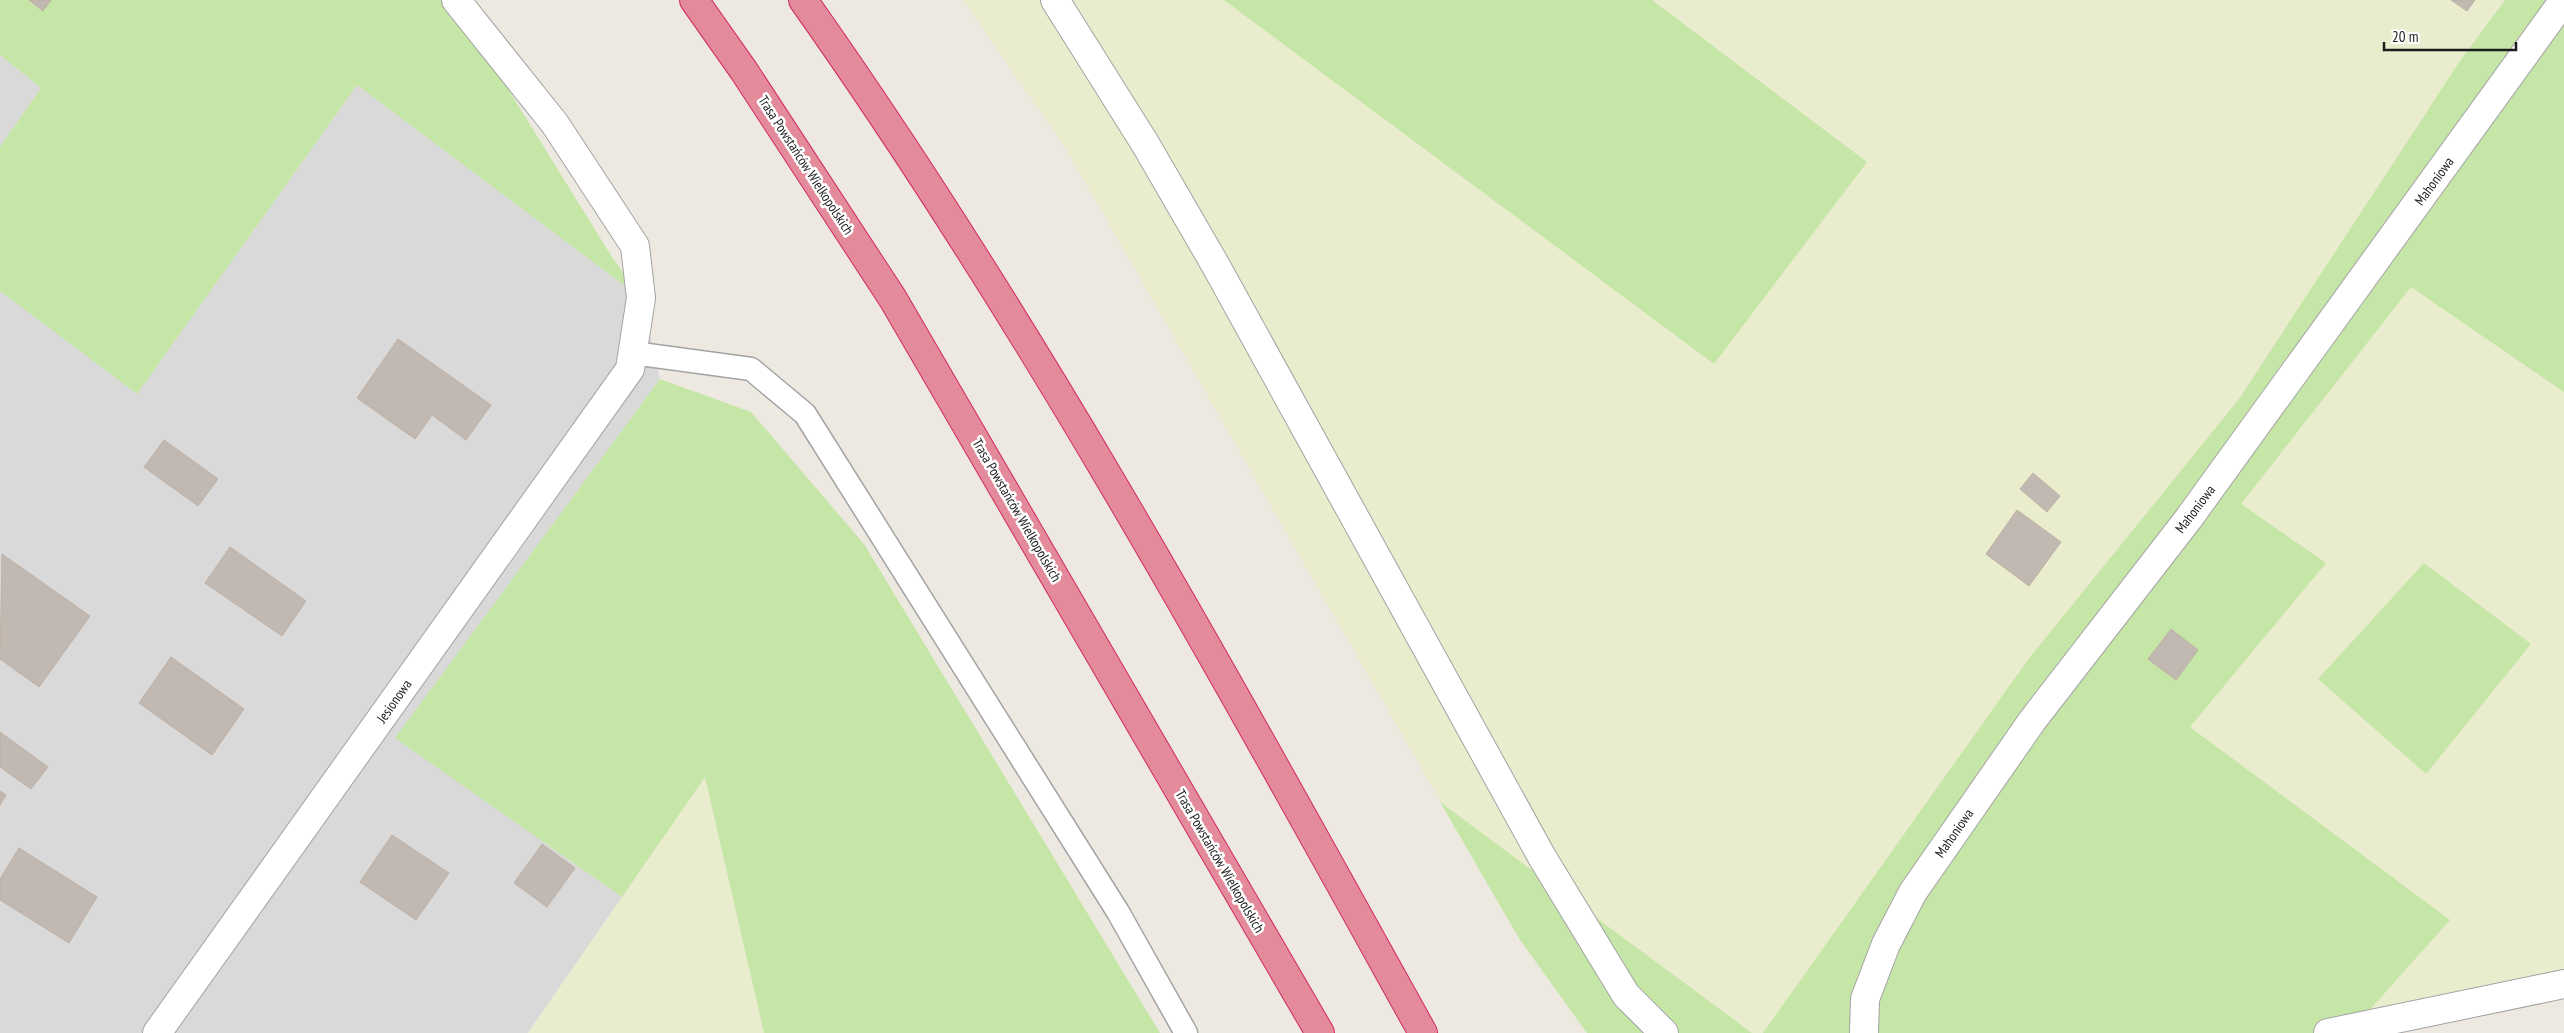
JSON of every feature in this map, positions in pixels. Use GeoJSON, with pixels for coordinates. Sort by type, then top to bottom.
{"type":"FeatureCollection","features":[{"type":"Feature","properties":{"kind":"highway","name":"Trasa Powstańców Wielkopolskich"},"geometry":{"type":"LineString","coordinates":[[694,0],[744,71],[894,300],[1320,1033]]}},
{"type":"Feature","properties":{"kind":"highway"},"geometry":{"type":"LineString","coordinates":[[803,0],[858,78],[1013,317],[1226,679],[1422,1033]]}},
{"type":"Feature","properties":{"kind":"street"},"geometry":{"type":"LineString","coordinates":[[456,0],[555,124],[635,246],[641,298],[632,361]]}},
{"type":"Feature","properties":{"kind":"street"},"geometry":{"type":"LineString","coordinates":[[1054,0],[1146,145],[1216,266],[1542,857],[1626,995],[1664,1033]]}},
{"type":"Feature","properties":{"kind":"street","name":"Mahoniowa"},"geometry":{"type":"LineString","coordinates":[[1864,1033],[1865,999],[1886,944],[1913,892],[2032,721],[2189,518],[2564,0]]}},
{"type":"Feature","properties":{"kind":"street","name":"Jesionowa"},"geometry":{"type":"LineString","coordinates":[[157,1033],[632,361]]}},
{"type":"Feature","properties":{"kind":"street"},"geometry":{"type":"LineString","coordinates":[[2328,1033],[2564,984]]}},
{"type":"Feature","properties":{"kind":"lane"},"geometry":{"type":"LineString","coordinates":[[632,361],[751,368],[805,414],[1118,912],[1186,1033]]}},
{"type":"Feature","properties":{"kind":"shaded area"},"geometry":{"type":"Polygon","coordinates":[[[0,55],[41,88],[0,147],[0,55]]]}},
{"type":"Feature","properties":{"kind":"shaded area"},"geometry":{"type":"Polygon","coordinates":[[[357,85],[641,298],[660,379],[396,738],[622,897],[528,1033],[0,1033],[0,291],[137,394],[357,85]]]}},
{"type":"Feature","properties":{"kind":"green space"},"geometry":{"type":"Polygon","coordinates":[[[0,0],[448,0],[464,18],[612,257],[641,298],[357,85],[137,394],[0,291],[0,147],[41,88],[0,55],[0,0]]]}},
{"type":"Feature","properties":{"kind":"green space"},"geometry":{"type":"Polygon","coordinates":[[[963,0],[2564,0],[2564,974],[2371,1033],[1587,1033],[1520,940],[1066,149],[963,0]]]}},
{"type":"Feature","properties":{"kind":"green space"},"geometry":{"type":"Polygon","coordinates":[[[1224,0],[1652,0],[1867,162],[1714,364],[1224,0]]]}},
{"type":"Feature","properties":{"kind":"green space"},"geometry":{"type":"Polygon","coordinates":[[[2505,0],[2564,0],[2564,392],[2411,287],[2241,504],[2326,563],[2190,727],[2450,920],[2349,1033],[1763,1033],[2027,661],[2239,399],[2460,61],[2505,0]]]}},
{"type":"Feature","properties":{"kind":"green space"},"geometry":{"type":"Polygon","coordinates":[[[660,379],[751,412],[864,544],[1160,1033],[764,1033],[705,777],[622,897],[395,738],[660,379]]]}},
{"type":"Feature","properties":{"kind":"green space"},"geometry":{"type":"Polygon","coordinates":[[[2424,563],[2531,644],[2426,774],[2318,679],[2424,563]]]}},
{"type":"Feature","properties":{"kind":"green space"},"geometry":{"type":"Polygon","coordinates":[[[705,777],[764,1033],[528,1033],[622,897],[705,777]]]}},
{"type":"Feature","properties":{"kind":"green space"},"geometry":{"type":"Polygon","coordinates":[[[1440,802],[1752,1033],[1587,1033],[1520,940],[1440,802]]]}},
{"type":"Feature","properties":{"kind":"building"},"geometry":{"type":"Polygon","coordinates":[[[29,0],[51,0],[43,11],[29,0]]]}},
{"type":"Feature","properties":{"kind":"building"},"geometry":{"type":"Polygon","coordinates":[[[2451,0],[2475,0],[2467,11],[2451,0]]]}},
{"type":"Feature","properties":{"kind":"building"},"geometry":{"type":"Polygon","coordinates":[[[398,339],[491,405],[466,440],[432,415],[415,439],[357,398],[398,339]]]}},
{"type":"Feature","properties":{"kind":"building"},"geometry":{"type":"Polygon","coordinates":[[[164,440],[218,479],[198,506],[144,467],[164,440]]]}},
{"type":"Feature","properties":{"kind":"building"},"geometry":{"type":"Polygon","coordinates":[[[2033,473],[2060,496],[2047,512],[2020,489],[2033,473]]]}},
{"type":"Feature","properties":{"kind":"building"},"geometry":{"type":"Polygon","coordinates":[[[2017,510],[2061,542],[2029,586],[1986,554],[2017,510]]]}},
{"type":"Feature","properties":{"kind":"building"},"geometry":{"type":"Polygon","coordinates":[[[230,547],[306,601],[282,636],[205,583],[230,547]]]}},
{"type":"Feature","properties":{"kind":"building"},"geometry":{"type":"Polygon","coordinates":[[[2,554],[90,616],[39,687],[0,659],[2,554]]]}},
{"type":"Feature","properties":{"kind":"building"},"geometry":{"type":"Polygon","coordinates":[[[2171,629],[2198,650],[2176,680],[2148,659],[2171,629]]]}},
{"type":"Feature","properties":{"kind":"building"},"geometry":{"type":"Polygon","coordinates":[[[171,657],[244,709],[212,755],[139,703],[171,657]]]}},
{"type":"Feature","properties":{"kind":"building"},"geometry":{"type":"Polygon","coordinates":[[[0,732],[48,767],[31,789],[0,767],[0,732]]]}},
{"type":"Feature","properties":{"kind":"building"},"geometry":{"type":"Polygon","coordinates":[[[0,791],[6,795],[0,805],[0,791]]]}},
{"type":"Feature","properties":{"kind":"building"},"geometry":{"type":"Polygon","coordinates":[[[392,835],[449,873],[416,920],[360,882],[392,835]]]}},
{"type":"Feature","properties":{"kind":"building"},"geometry":{"type":"Polygon","coordinates":[[[542,844],[575,868],[547,907],[514,883],[542,844]]]}},
{"type":"Feature","properties":{"kind":"building"},"geometry":{"type":"Polygon","coordinates":[[[19,848],[97,897],[69,943],[0,900],[0,879],[19,848]]]}}]}
